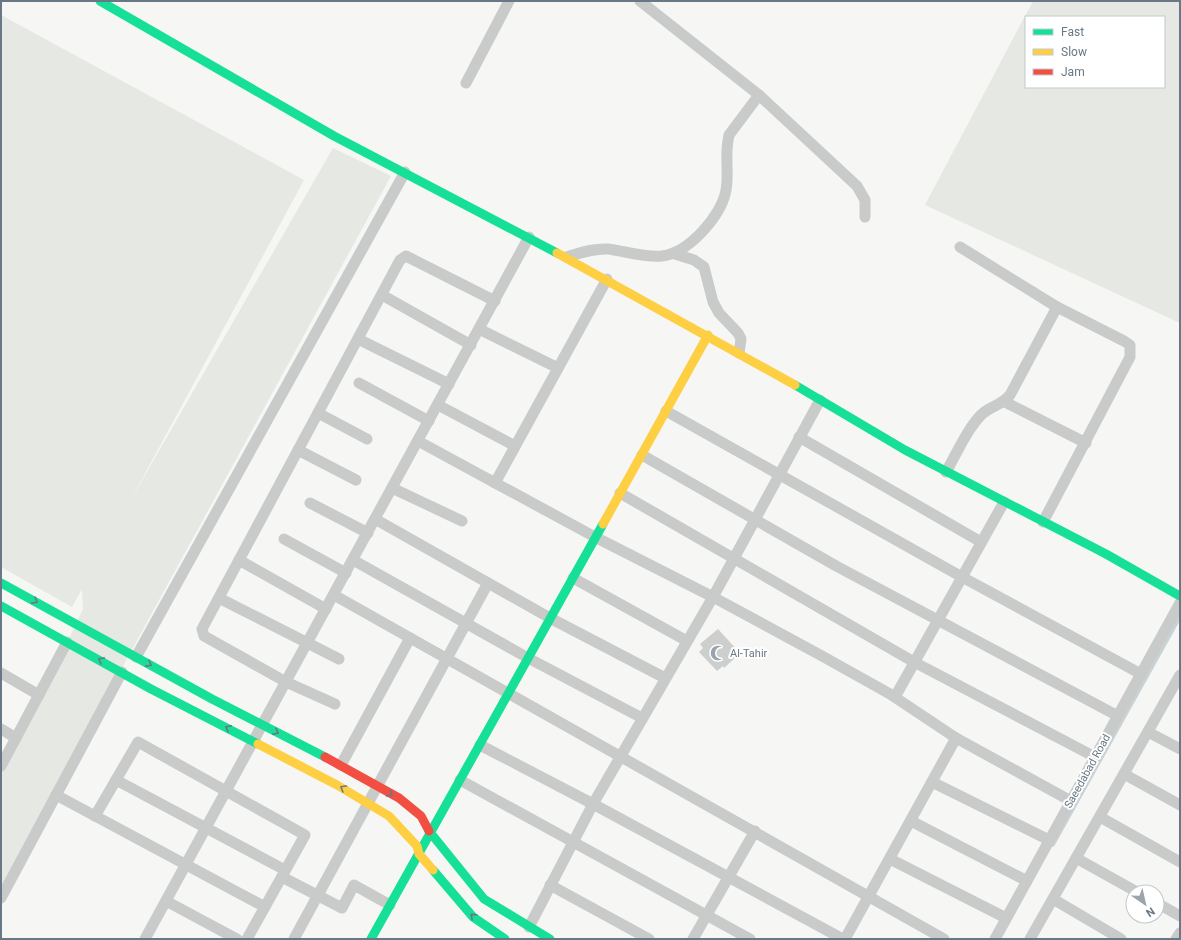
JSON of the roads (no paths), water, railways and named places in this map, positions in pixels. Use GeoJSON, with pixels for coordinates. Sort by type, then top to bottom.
{"type":"FeatureCollection","features":[{"type":"Feature","properties":{"kind":"street"},"geometry":{"type":"LineString","coordinates":[[100,1],[158,32],[334,136],[607,279],[708,335],[946,472],[1106,554],[1180,596]]}},
{"type":"Feature","properties":{"kind":"street"},"geometry":{"type":"LineString","coordinates":[[466,83],[509,1]]}},
{"type":"Feature","properties":{"kind":"street"},"geometry":{"type":"LineString","coordinates":[[640,1],[759,95],[857,186],[865,200],[865,217]]}},
{"type":"Feature","properties":{"kind":"street"},"geometry":{"type":"LineString","coordinates":[[566,257],[599,249],[661,257],[675,254],[695,238],[710,223],[722,206],[727,189],[726,150],[730,135],[759,95]]}},
{"type":"Feature","properties":{"kind":"street"},"geometry":{"type":"LineString","coordinates":[[136,657],[405,172]]}},
{"type":"Feature","properties":{"kind":"street"},"geometry":{"type":"LineString","coordinates":[[146,939],[185,865],[529,238]]}},
{"type":"Feature","properties":{"kind":"street"},"geometry":{"type":"LineString","coordinates":[[960,247],[1057,307],[1124,340],[1130,345],[1130,356],[1086,443],[1043,522]]}},
{"type":"Feature","properties":{"kind":"street"},"geometry":{"type":"LineString","coordinates":[[675,254],[694,260],[704,267],[713,302],[719,313],[738,333],[740,339],[739,353]]}},
{"type":"Feature","properties":{"kind":"street"},"geometry":{"type":"LineString","coordinates":[[335,704],[286,682],[204,636],[202,630],[400,260],[406,256],[495,301]]}},
{"type":"Feature","properties":{"kind":"street"},"geometry":{"type":"LineString","coordinates":[[495,483],[607,279]]}},
{"type":"Feature","properties":{"kind":"street"},"geometry":{"type":"LineString","coordinates":[[382,295],[471,345]]}},
{"type":"Feature","properties":{"kind":"street"},"geometry":{"type":"LineString","coordinates":[[946,472],[975,422],[984,412],[1005,402],[1010,395],[1057,307]]}},
{"type":"Feature","properties":{"kind":"street"},"geometry":{"type":"LineString","coordinates":[[479,329],[558,368]]}},
{"type":"Feature","properties":{"kind":"street"},"geometry":{"type":"LineString","coordinates":[[371,939],[708,335]]}},
{"type":"Feature","properties":{"kind":"street"},"geometry":{"type":"LineString","coordinates":[[358,339],[449,384]]}},
{"type":"Feature","properties":{"kind":"street"},"geometry":{"type":"LineString","coordinates":[[359,383],[429,420]]}},
{"type":"Feature","properties":{"kind":"street"},"geometry":{"type":"LineString","coordinates":[[529,927],[620,755],[687,641],[820,400]]}},
{"type":"Feature","properties":{"kind":"street"},"geometry":{"type":"LineString","coordinates":[[1005,402],[1086,443]]}},
{"type":"Feature","properties":{"kind":"street"},"geometry":{"type":"LineString","coordinates":[[438,405],[515,446]]}},
{"type":"Feature","properties":{"kind":"street"},"geometry":{"type":"LineString","coordinates":[[666,411],[962,577],[1141,674]]}},
{"type":"Feature","properties":{"kind":"street"},"geometry":{"type":"LineString","coordinates":[[318,413],[368,439]]}},
{"type":"Feature","properties":{"kind":"street"},"geometry":{"type":"LineString","coordinates":[[799,437],[981,542]]}},
{"type":"Feature","properties":{"kind":"street"},"geometry":{"type":"LineString","coordinates":[[418,441],[595,537],[712,596],[895,697],[956,738],[1070,801]]}},
{"type":"Feature","properties":{"kind":"street"},"geometry":{"type":"LineString","coordinates":[[298,450],[356,480]]}},
{"type":"Feature","properties":{"kind":"street"},"geometry":{"type":"LineString","coordinates":[[642,455],[838,567],[1118,716]]}},
{"type":"Feature","properties":{"kind":"street"},"geometry":{"type":"LineString","coordinates":[[392,488],[462,520]]}},
{"type":"Feature","properties":{"kind":"street"},"geometry":{"type":"LineString","coordinates":[[620,493],[914,662],[1095,757]]}},
{"type":"Feature","properties":{"kind":"street"},"geometry":{"type":"LineString","coordinates":[[895,697],[1004,502]]}},
{"type":"Feature","properties":{"kind":"street"},"geometry":{"type":"LineString","coordinates":[[310,503],[368,532]]}},
{"type":"Feature","properties":{"kind":"street"},"geometry":{"type":"LineString","coordinates":[[375,519],[550,618],[665,678]]}},
{"type":"Feature","properties":{"kind":"street"},"geometry":{"type":"LineString","coordinates":[[284,539],[346,573]]}},
{"type":"Feature","properties":{"kind":"street"},"geometry":{"type":"LineString","coordinates":[[239,560],[326,609]]}},
{"type":"Feature","properties":{"kind":"street"},"geometry":{"type":"LineString","coordinates":[[353,560],[528,658],[642,718]]}},
{"type":"Feature","properties":{"kind":"street"},"geometry":{"type":"LineString","coordinates":[[573,578],[687,641]]}},
{"type":"Feature","properties":{"kind":"street"},"geometry":{"type":"LineString","coordinates":[[1,583],[262,725],[341,765],[399,798],[421,816],[430,834],[484,899],[550,939]]}},
{"type":"Feature","properties":{"kind":"street"},"geometry":{"type":"LineString","coordinates":[[294,939],[488,583]]}},
{"type":"Feature","properties":{"kind":"street"},"geometry":{"type":"LineString","coordinates":[[334,595],[508,694],[755,831],[944,939]]}},
{"type":"Feature","properties":{"kind":"street"},"geometry":{"type":"LineString","coordinates":[[219,598],[339,659]]}},
{"type":"Feature","properties":{"kind":"street","name":"Saeedabad Road"},"geometry":{"type":"LineString","coordinates":[[995,939],[1180,604]]}},
{"type":"Feature","properties":{"kind":"street"},"geometry":{"type":"LineString","coordinates":[[1,606],[253,741],[389,816],[417,846],[419,854],[473,917],[505,939]]}},
{"type":"Feature","properties":{"kind":"street"},"geometry":{"type":"LineString","coordinates":[[341,765],[410,638]]}},
{"type":"Feature","properties":{"kind":"street"},"geometry":{"type":"LineString","coordinates":[[1,766],[67,642]]}},
{"type":"Feature","properties":{"kind":"street"},"geometry":{"type":"LineString","coordinates":[[1,898],[122,672]]}},
{"type":"Feature","properties":{"kind":"street"},"geometry":{"type":"LineString","coordinates":[[1,673],[39,695]]}},
{"type":"Feature","properties":{"kind":"street"},"geometry":{"type":"LineString","coordinates":[[1031,938],[1148,732],[1176,692],[1180,675]]}},
{"type":"Feature","properties":{"kind":"street"},"geometry":{"type":"LineString","coordinates":[[1,729],[16,738]]}},
{"type":"Feature","properties":{"kind":"street"},"geometry":{"type":"LineString","coordinates":[[1148,732],[1180,749]]}},
{"type":"Feature","properties":{"kind":"street"},"geometry":{"type":"LineString","coordinates":[[480,745],[844,939],[869,897],[956,738]]}},
{"type":"Feature","properties":{"kind":"street"},"geometry":{"type":"LineString","coordinates":[[95,816],[138,742],[305,835],[247,939]]}},
{"type":"Feature","properties":{"kind":"street"},"geometry":{"type":"LineString","coordinates":[[1124,774],[1180,805]]}},
{"type":"Feature","properties":{"kind":"street"},"geometry":{"type":"LineString","coordinates":[[116,780],[206,828],[342,908],[354,885],[390,905]]}},
{"type":"Feature","properties":{"kind":"street"},"geometry":{"type":"LineString","coordinates":[[460,780],[750,939]]}},
{"type":"Feature","properties":{"kind":"street"},"geometry":{"type":"LineString","coordinates":[[932,782],[1049,840]]}},
{"type":"Feature","properties":{"kind":"street"},"geometry":{"type":"LineString","coordinates":[[56,795],[265,907]]}},
{"type":"Feature","properties":{"kind":"street"},"geometry":{"type":"LineString","coordinates":[[1100,817],[1180,862]]}},
{"type":"Feature","properties":{"kind":"street"},"geometry":{"type":"LineString","coordinates":[[911,821],[1027,881]]}},
{"type":"Feature","properties":{"kind":"street"},"geometry":{"type":"LineString","coordinates":[[693,939],[755,831]]}},
{"type":"Feature","properties":{"kind":"street"},"geometry":{"type":"LineString","coordinates":[[1076,858],[1125,885]]}},
{"type":"Feature","properties":{"kind":"street"},"geometry":{"type":"LineString","coordinates":[[890,859],[1006,918]]}},
{"type":"Feature","properties":{"kind":"street"},"geometry":{"type":"LineString","coordinates":[[550,885],[649,939]]}},
{"type":"Feature","properties":{"kind":"street"},"geometry":{"type":"LineString","coordinates":[[1053,899],[1121,939]]}},
{"type":"Feature","properties":{"kind":"street"},"geometry":{"type":"LineString","coordinates":[[166,901],[237,939]]}},
{"type":"Feature","properties":{"kind":"street"},"geometry":{"type":"LineString","coordinates":[[1165,908],[1180,916]]}},
{"type":"Feature","properties":{"kind":"street"},"geometry":{"type":"LineString","coordinates":[[1176,939],[1180,933]]}},
{"type":"Feature","properties":{"kind":"waterway"},"geometry":{"type":"LineString","coordinates":[[1053,845],[1180,617]]}},
{"type":"Feature","properties":{"kind":"place","name":"Al-Tahir"},"geometry":{"type":"Point","coordinates":[718,653]}}]}
